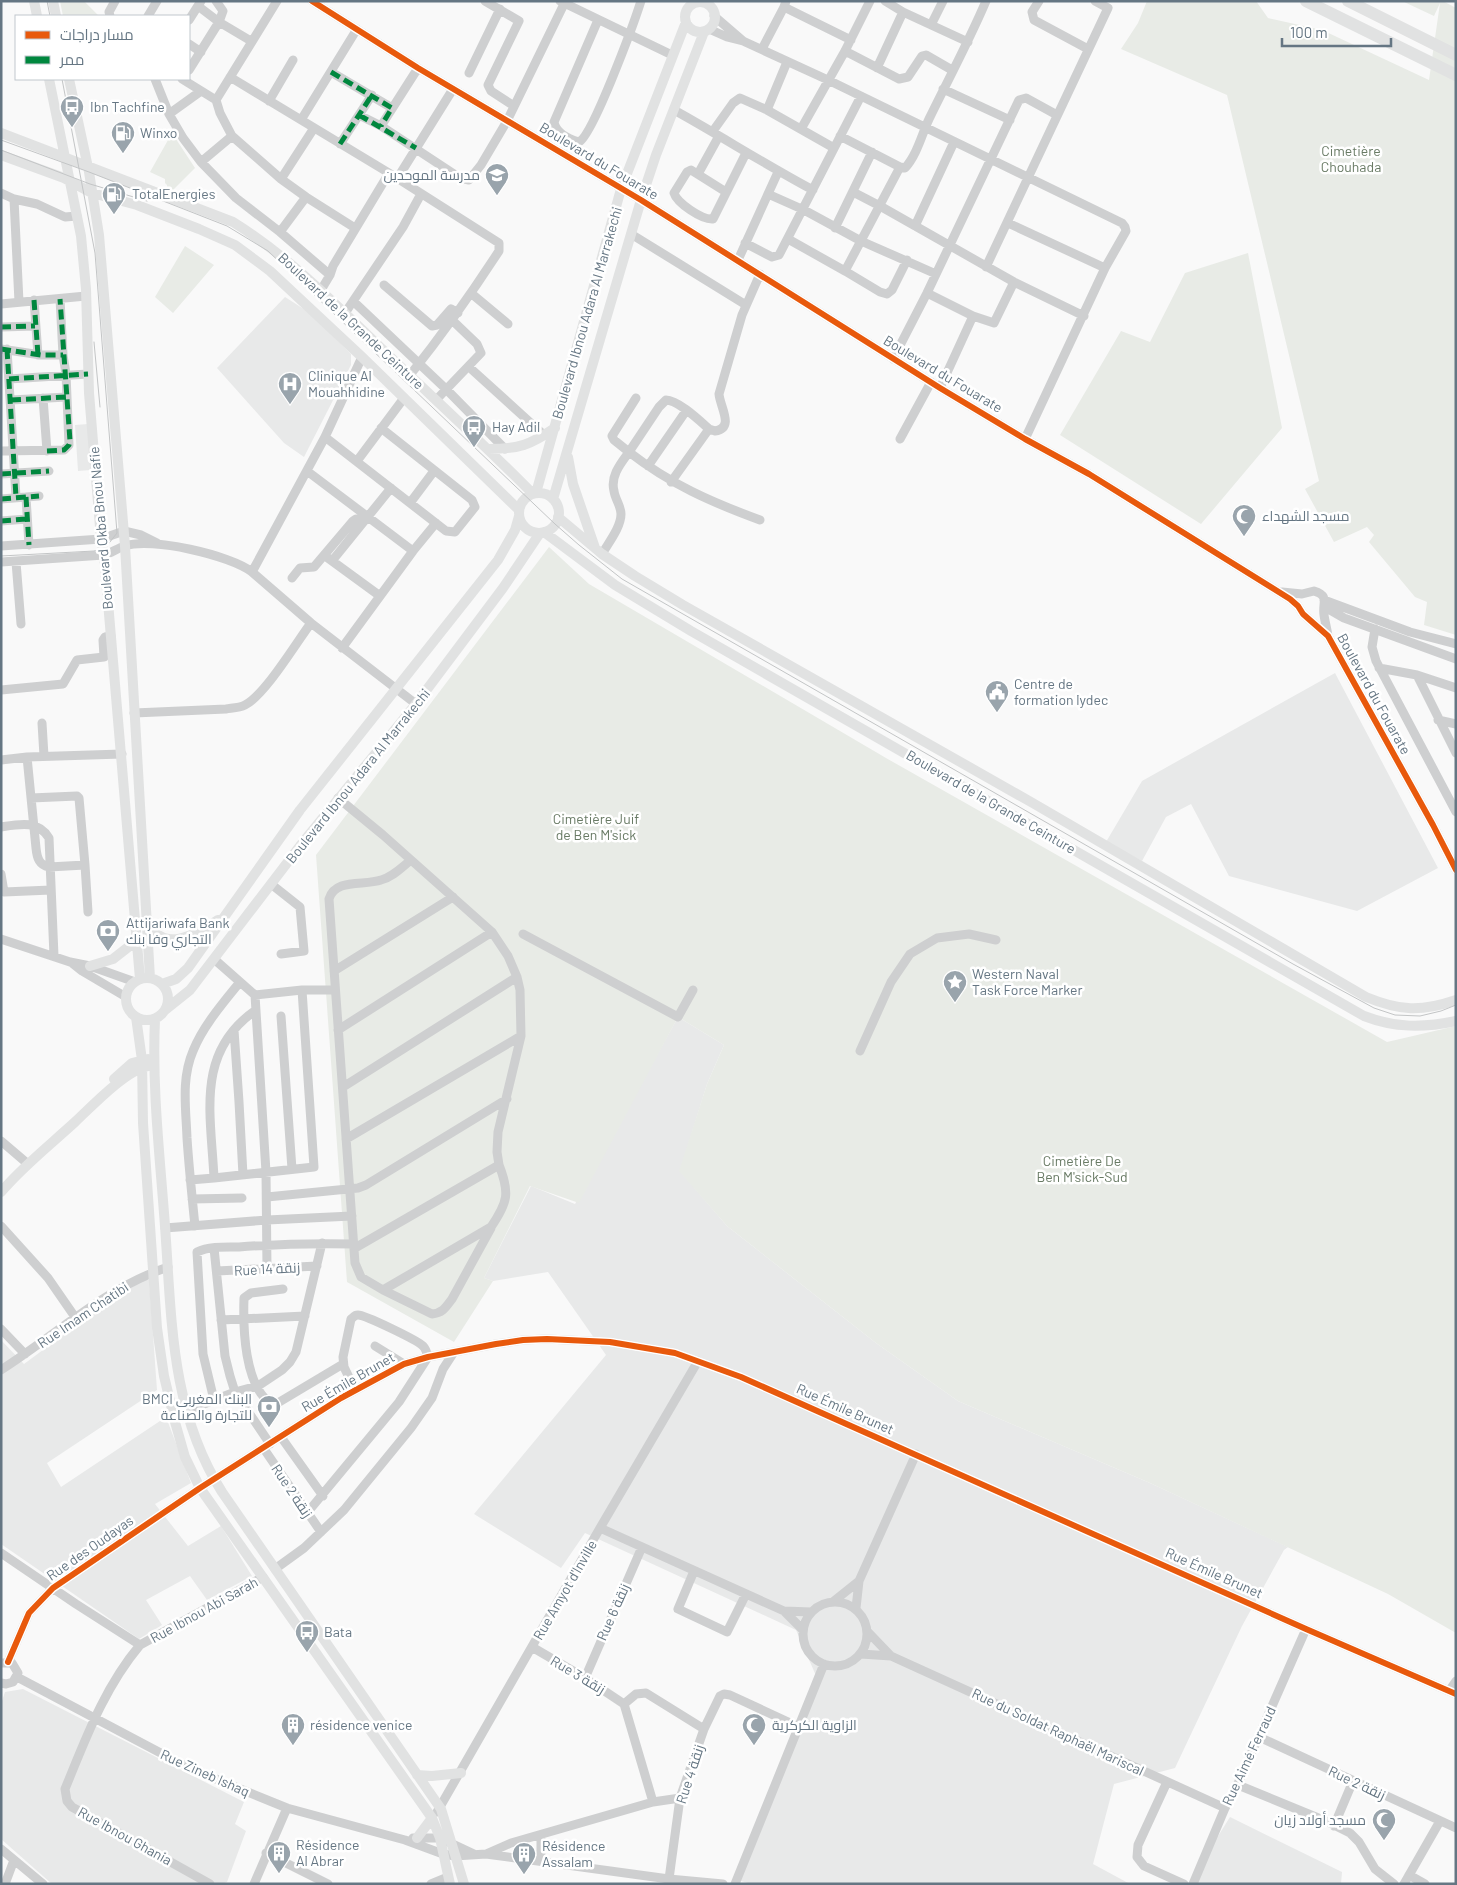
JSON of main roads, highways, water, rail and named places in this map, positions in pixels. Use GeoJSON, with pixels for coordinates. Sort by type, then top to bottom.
{"type":"FeatureCollection","features":[{"type":"Feature","properties":{"kind":"highway"},"geometry":{"type":"LineString","coordinates":[[1306,1],[1456,74]]}},
{"type":"Feature","properties":{"kind":"highway"},"geometry":{"type":"LineString","coordinates":[[1348,1],[1456,55]]}},
{"type":"Feature","properties":{"kind":"main road"},"geometry":{"type":"LineString","coordinates":[[34,1],[37,15]]}},
{"type":"Feature","properties":{"kind":"main road"},"geometry":{"type":"LineString","coordinates":[[53,1],[56,15]]}},
{"type":"Feature","properties":{"kind":"main road"},"geometry":{"type":"LineString","coordinates":[[714,14],[706,4],[692,3],[686,13],[686,22],[693,30],[706,30],[714,21],[714,14],[719,1]]}},
{"type":"Feature","properties":{"kind":"main road","name":"Boulevard Ibnou Adara Al Marrakechi"},"geometry":{"type":"LineString","coordinates":[[535,494],[621,189],[686,22]]}},
{"type":"Feature","properties":{"kind":"main road","name":"Boulevard Ibnou Adara Al Marrakechi"},"geometry":{"type":"LineString","coordinates":[[553,499],[641,200],[656,155],[706,30]]}},
{"type":"Feature","properties":{"kind":"main road","name":"Boulevard Okba Bnou Nafie"},"geometry":{"type":"LineString","coordinates":[[49,80],[80,236],[86,296],[88,374],[111,636],[108,657],[122,754],[136,941],[142,980]]}},
{"type":"Feature","properties":{"kind":"main road","name":"Boulevard Okba Bnou Nafie"},"geometry":{"type":"LineString","coordinates":[[69,80],[99,235],[124,531],[146,915],[142,980]]}},
{"type":"Feature","properties":{"kind":"main road","name":"Boulevard de la Grande Ceinture"},"geometry":{"type":"LineString","coordinates":[[1,133],[233,222],[256,236],[318,288],[535,494]]}},
{"type":"Feature","properties":{"kind":"main road"},"geometry":{"type":"LineString","coordinates":[[43,148],[52,145],[60,133]]}},
{"type":"Feature","properties":{"kind":"main road","name":"Boulevard de la Grande Ceinture"},"geometry":{"type":"LineString","coordinates":[[1,155],[70,182],[92,193],[137,205],[235,245],[270,271],[362,357],[519,513]]}},
{"type":"Feature","properties":{"kind":"main road"},"geometry":{"type":"LineString","coordinates":[[489,449],[524,446],[555,428]]}},
{"type":"Feature","properties":{"kind":"main road"},"geometry":{"type":"LineString","coordinates":[[568,452],[570,474],[599,551]]}},
{"type":"Feature","properties":{"kind":"main road"},"geometry":{"type":"LineString","coordinates":[[535,494],[545,494],[553,499],[558,509],[558,517],[552,528],[542,533],[529,530],[524,526],[519,513],[524,500],[535,494]]}},
{"type":"Feature","properties":{"kind":"main road","name":"Boulevard Ibnou Adara Al Marrakechi"},"geometry":{"type":"LineString","coordinates":[[162,984],[176,979],[188,968],[223,916],[300,810],[498,560],[515,530],[519,513]]}},
{"type":"Feature","properties":{"kind":"main road","name":"Boulevard de la Grande Ceinture"},"geometry":{"type":"LineString","coordinates":[[558,517],[599,551],[635,576],[713,623],[1048,812],[1366,997],[1384,1004],[1409,1009],[1432,1007],[1456,1000]]}},
{"type":"Feature","properties":{"kind":"main road","name":"Boulevard Ibnou Adara Al Marrakechi"},"geometry":{"type":"LineString","coordinates":[[166,1010],[190,990],[338,798],[416,704],[542,533]]}},
{"type":"Feature","properties":{"kind":"main road","name":"Boulevard de la Grande Ceinture"},"geometry":{"type":"LineString","coordinates":[[542,533],[615,585],[692,631],[1364,1016],[1390,1024],[1411,1027],[1456,1021]]}},
{"type":"Feature","properties":{"kind":"main road"},"geometry":{"type":"LineString","coordinates":[[146,915],[152,929],[169,939],[177,940],[188,938],[223,916]]}},
{"type":"Feature","properties":{"kind":"main road"},"geometry":{"type":"LineString","coordinates":[[90,966],[113,958],[136,941]]}},
{"type":"Feature","properties":{"kind":"main road"},"geometry":{"type":"LineString","coordinates":[[136,1017],[148,1020],[155,1019],[166,1010],[168,997],[162,984],[142,980],[129,988],[126,997],[128,1008],[136,1017],[142,1063],[143,1123],[157,1328],[164,1376],[185,1457],[200,1488],[432,1818],[440,1838],[450,1880]]}},
{"type":"Feature","properties":{"kind":"main road"},"geometry":{"type":"LineString","coordinates":[[155,1019],[153,1062],[175,1354],[186,1411],[198,1449],[214,1480],[441,1809],[464,1884]]}},
{"type":"Feature","properties":{"kind":"main road"},"geometry":{"type":"LineString","coordinates":[[1,1183],[26,1163],[132,1063],[153,1062]]}},
{"type":"Feature","properties":{"kind":"main road"},"geometry":{"type":"LineString","coordinates":[[1,1192],[26,1163]]}},
{"type":"Feature","properties":{"kind":"main road"},"geometry":{"type":"LineString","coordinates":[[417,1775],[432,1776],[461,1773]]}},
{"type":"Feature","properties":{"kind":"main road"},"geometry":{"type":"LineString","coordinates":[[417,1838],[432,1818]]}},
{"type":"Feature","properties":{"kind":"tram line"},"geometry":{"type":"LineString","coordinates":[[47,1],[50,15]]}},
{"type":"Feature","properties":{"kind":"tram line"},"geometry":{"type":"LineString","coordinates":[[1,556],[94,551],[106,547],[117,533],[95,253],[62,80]]}},
{"type":"Feature","properties":{"kind":"tram line"},"geometry":{"type":"LineString","coordinates":[[1,140],[227,226],[268,251],[555,524],[622,579],[1293,964],[1374,1008],[1395,1015],[1420,1016],[1456,1005]]}},
{"type":"Feature","properties":{"kind":"tram line"},"geometry":{"type":"LineString","coordinates":[[1,150],[90,184],[147,201]]}},
{"type":"Feature","properties":{"kind":"tram line"},"geometry":{"type":"LineString","coordinates":[[94,342],[100,407]]}},
{"type":"Feature","properties":{"kind":"place","name":"Ibn Tachfine"},"geometry":{"type":"Point","coordinates":[72,128]}},
{"type":"Feature","properties":{"kind":"place","name":"Winxo"},"geometry":{"type":"Point","coordinates":[123,154]}},
{"type":"Feature","properties":{"kind":"place","name":"مدرسة الموحدين"},"geometry":{"type":"Point","coordinates":[497,196]}},
{"type":"Feature","properties":{"kind":"place","name":"TotalEnergies"},"geometry":{"type":"Point","coordinates":[114,215]}},
{"type":"Feature","properties":{"kind":"place","name":"Clinique Al Mouahhidine"},"geometry":{"type":"Point","coordinates":[290,405]}},
{"type":"Feature","properties":{"kind":"place","name":"Hay Adil"},"geometry":{"type":"Point","coordinates":[474,448]}},
{"type":"Feature","properties":{"kind":"place","name":"مسجد الشهداء"},"geometry":{"type":"Point","coordinates":[1244,537]}},
{"type":"Feature","properties":{"kind":"place","name":"Centre de formation lydec"},"geometry":{"type":"Point","coordinates":[997,713]}},
{"type":"Feature","properties":{"kind":"place","name":"Attijariwafa Bank التجاري وفا بنك"},"geometry":{"type":"Point","coordinates":[108,952]}},
{"type":"Feature","properties":{"kind":"place","name":"Western Naval Task Force Marker"},"geometry":{"type":"Point","coordinates":[955,1003]}},
{"type":"Feature","properties":{"kind":"place","name":"BMCI البنك المغربي للتجارة والصناعة"},"geometry":{"type":"Point","coordinates":[269,1428]}},
{"type":"Feature","properties":{"kind":"place","name":"Bata"},"geometry":{"type":"Point","coordinates":[307,1653]}},
{"type":"Feature","properties":{"kind":"place","name":"résidence venice"},"geometry":{"type":"Point","coordinates":[293,1746]}},
{"type":"Feature","properties":{"kind":"place","name":"الزاوية الكركرية"},"geometry":{"type":"Point","coordinates":[754,1746]}},
{"type":"Feature","properties":{"kind":"place","name":"مسجد أولاد زيان"},"geometry":{"type":"Point","coordinates":[1384,1841]}},
{"type":"Feature","properties":{"kind":"place","name":"Résidence Al Abrar"},"geometry":{"type":"Point","coordinates":[279,1874]}},
{"type":"Feature","properties":{"kind":"place","name":"Résidence Assalam"},"geometry":{"type":"Point","coordinates":[524,1875]}},
{"type":"Feature","properties":{"kind":"park label","name":"Cimetière Chouhada"},"geometry":{"type":"Point","coordinates":[1351,160]}},
{"type":"Feature","properties":{"kind":"park label","name":"Cimetière Juif de Ben M'sick"},"geometry":{"type":"Point","coordinates":[596,828]}},
{"type":"Feature","properties":{"kind":"park label","name":"Cimetière De Ben M'sick-Sud"},"geometry":{"type":"Point","coordinates":[1082,1170]}}]}
